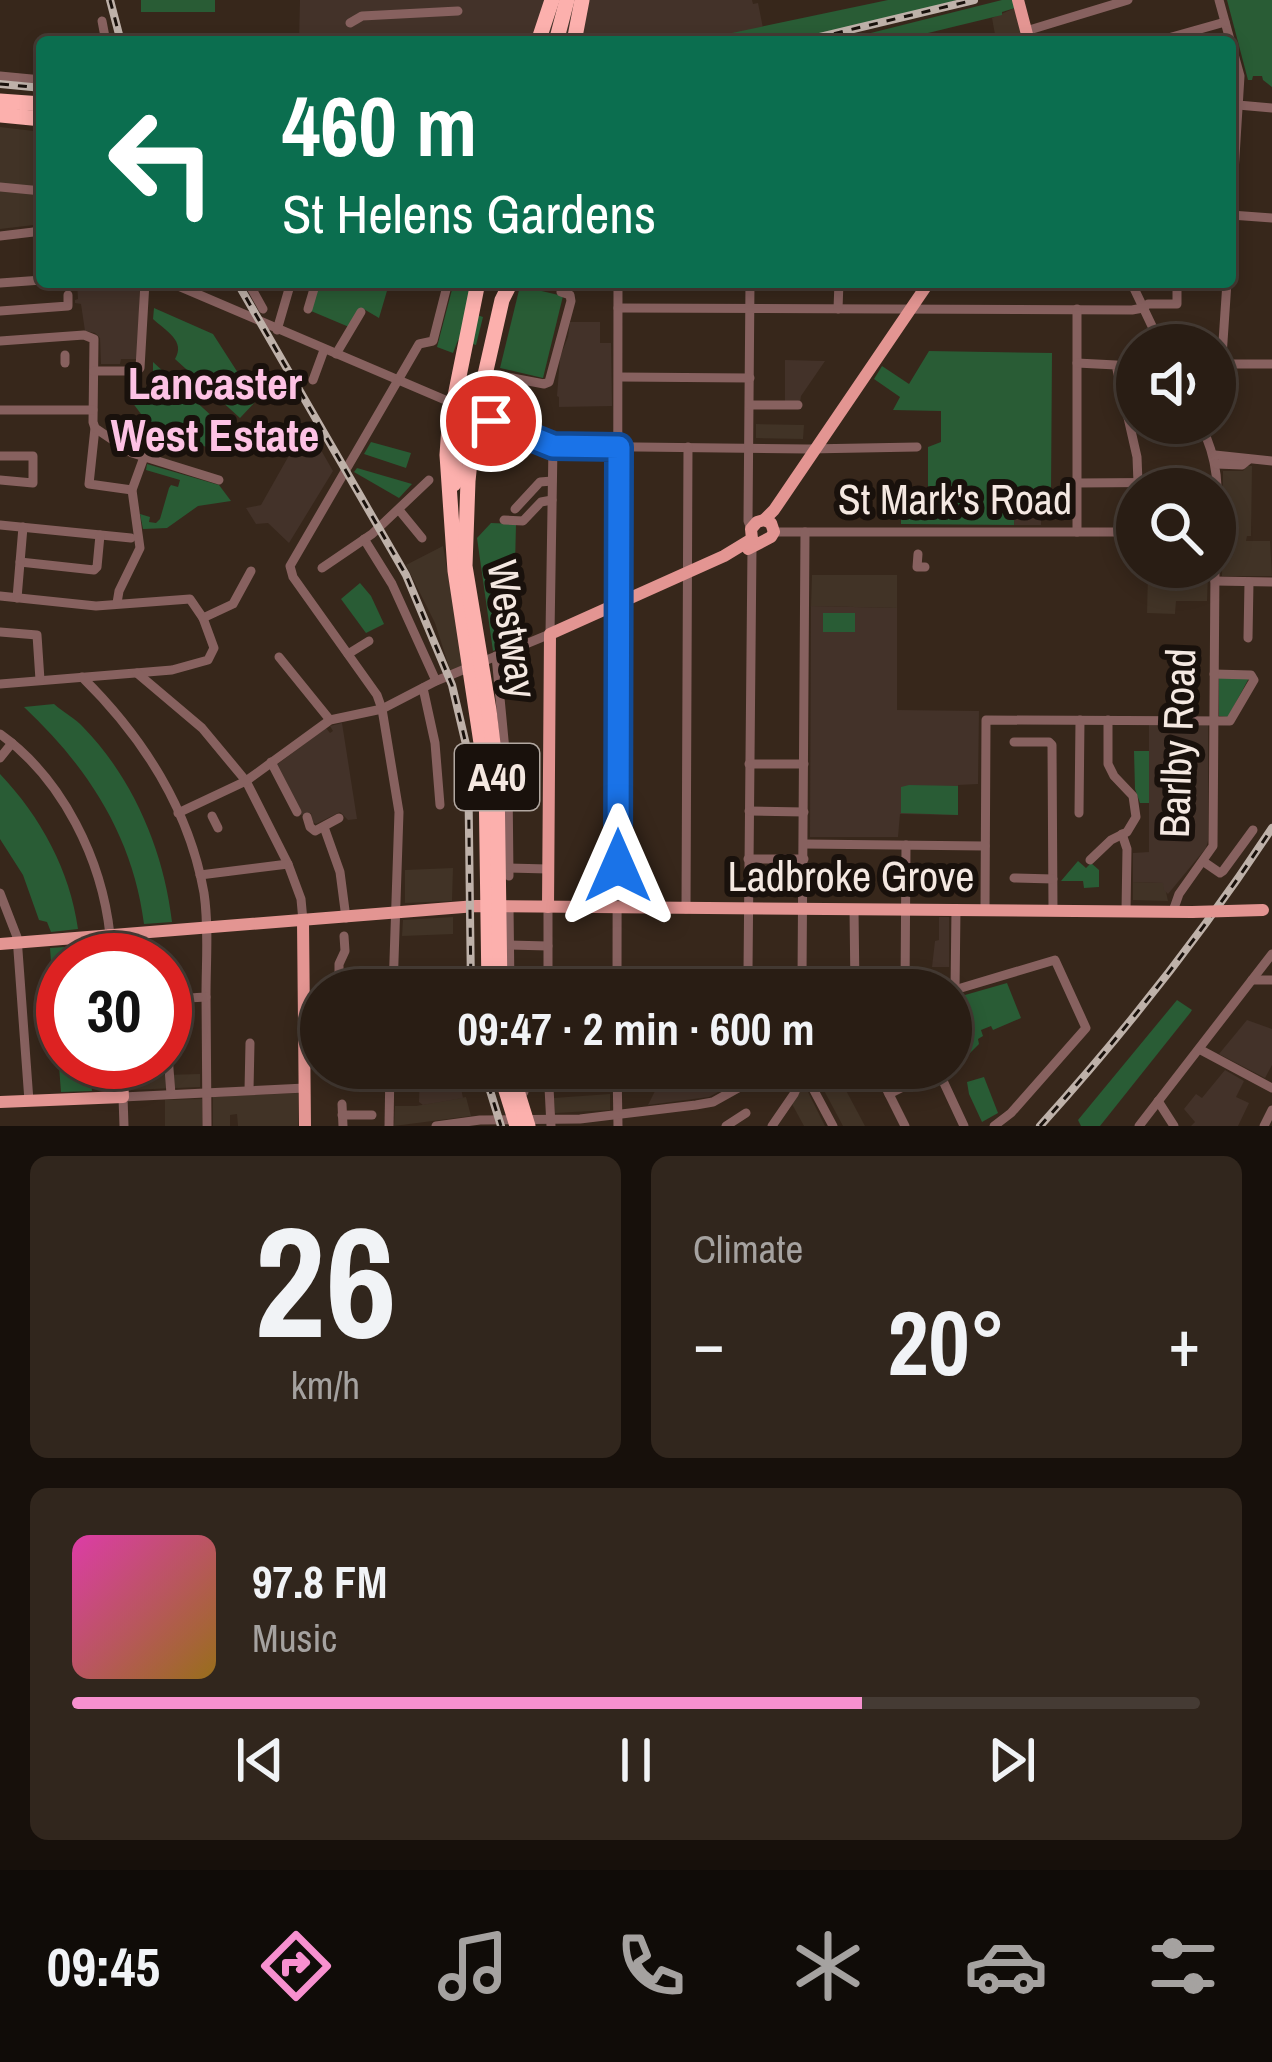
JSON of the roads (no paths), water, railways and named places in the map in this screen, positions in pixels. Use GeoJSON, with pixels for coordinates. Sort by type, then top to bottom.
{"type":"FeatureCollection","features":[{"type":"Feature","properties":{"kind":"highway"},"geometry":{"type":"LineString","coordinates":[[539,36],[542,0]]}},
{"type":"Feature","properties":{"kind":"highway"},"geometry":{"type":"LineString","coordinates":[[540,36],[554,0]]}},
{"type":"Feature","properties":{"kind":"highway"},"geometry":{"type":"LineString","coordinates":[[566,36],[574,0]]}},
{"type":"Feature","properties":{"kind":"highway"},"geometry":{"type":"LineString","coordinates":[[0,111],[36,114]]}},
{"type":"Feature","properties":{"kind":"highway","name":"A40"},"geometry":{"type":"LineString","coordinates":[[460,568],[447,455],[477,288]]}},
{"type":"Feature","properties":{"kind":"highway","name":"Westway"},"geometry":{"type":"LineString","coordinates":[[487,288],[457,429],[454,480],[486,776],[489,969]]}},
{"type":"Feature","properties":{"kind":"highway","name":"Westway"},"geometry":{"type":"LineString","coordinates":[[496,288],[465,431],[460,568],[490,710],[497,778],[500,969]]}},
{"type":"Feature","properties":{"kind":"highway","name":"A40"},"geometry":{"type":"LineString","coordinates":[[460,568],[474,423],[508,288]]}},
{"type":"Feature","properties":{"kind":"highway"},"geometry":{"type":"LineString","coordinates":[[506,1089],[517,1126]]}},
{"type":"Feature","properties":{"kind":"highway"},"geometry":{"type":"LineString","coordinates":[[521,1089],[532,1123]]}},
{"type":"Feature","properties":{"kind":"main road"},"geometry":{"type":"LineString","coordinates":[[1018,0],[1025,36]]}},
{"type":"Feature","properties":{"kind":"main road"},"geometry":{"type":"LineString","coordinates":[[548,907],[550,634],[724,556],[759,530],[925,288]]}},
{"type":"Feature","properties":{"kind":"main road","name":"Ladbroke Grove"},"geometry":{"type":"LineString","coordinates":[[138,933],[303,921],[344,925],[396,914],[509,906],[1272,910]]}},
{"type":"Feature","properties":{"kind":"main road"},"geometry":{"type":"LineString","coordinates":[[303,921],[305,969]]}},
{"type":"Feature","properties":{"kind":"main road","name":"Ladbroke Grove"},"geometry":{"type":"LineString","coordinates":[[0,944],[36,941]]}},
{"type":"Feature","properties":{"kind":"main road"},"geometry":{"type":"LineString","coordinates":[[0,1102],[124,1097],[123,1089]]}},
{"type":"Feature","properties":{"kind":"main road"},"geometry":{"type":"LineString","coordinates":[[304,1126],[305,1089]]}},
{"type":"Feature","properties":{"kind":"street"},"geometry":{"type":"LineString","coordinates":[[1034,36],[1128,0]]}},
{"type":"Feature","properties":{"kind":"street"},"geometry":{"type":"LineString","coordinates":[[1220,0],[1230,36]]}},
{"type":"Feature","properties":{"kind":"street"},"geometry":{"type":"LineString","coordinates":[[350,23],[362,16],[458,10]]}},
{"type":"Feature","properties":{"kind":"street"},"geometry":{"type":"LineString","coordinates":[[102,21],[105,36]]}},
{"type":"Feature","properties":{"kind":"street"},"geometry":{"type":"LineString","coordinates":[[1176,36],[1226,22]]}},
{"type":"Feature","properties":{"kind":"street"},"geometry":{"type":"LineString","coordinates":[[1236,61],[1240,76],[1236,127]]}},
{"type":"Feature","properties":{"kind":"street"},"geometry":{"type":"LineString","coordinates":[[0,76],[36,79]]}},
{"type":"Feature","properties":{"kind":"street"},"geometry":{"type":"LineString","coordinates":[[1238,106],[1272,108]]}},
{"type":"Feature","properties":{"kind":"street"},"geometry":{"type":"LineString","coordinates":[[0,187],[36,190]]}},
{"type":"Feature","properties":{"kind":"street"},"geometry":{"type":"LineString","coordinates":[[1236,215],[1272,218]]}},
{"type":"Feature","properties":{"kind":"street"},"geometry":{"type":"LineString","coordinates":[[0,236],[36,232]]}},
{"type":"Feature","properties":{"kind":"street"},"geometry":{"type":"LineString","coordinates":[[0,283],[36,280]]}},
{"type":"Feature","properties":{"kind":"street"},"geometry":{"type":"LineString","coordinates":[[94,371],[140,368],[146,288]]}},
{"type":"Feature","properties":{"kind":"street"},"geometry":{"type":"LineString","coordinates":[[182,288],[553,446],[917,447]]}},
{"type":"Feature","properties":{"kind":"street"},"geometry":{"type":"LineString","coordinates":[[251,288],[263,309]]}},
{"type":"Feature","properties":{"kind":"street"},"geometry":{"type":"LineString","coordinates":[[277,330],[289,288]]}},
{"type":"Feature","properties":{"kind":"street"},"geometry":{"type":"LineString","coordinates":[[308,309],[314,288]]}},
{"type":"Feature","properties":{"kind":"street"},"geometry":{"type":"LineString","coordinates":[[394,969],[400,812],[382,709],[290,566],[419,344],[433,341],[446,288]]}},
{"type":"Feature","properties":{"kind":"street"},"geometry":{"type":"LineString","coordinates":[[617,969],[618,288]]}},
{"type":"Feature","properties":{"kind":"street"},"geometry":{"type":"LineString","coordinates":[[750,288],[749,448],[759,530],[750,567],[750,969]]}},
{"type":"Feature","properties":{"kind":"street"},"geometry":{"type":"LineString","coordinates":[[838,288],[838,308]]}},
{"type":"Feature","properties":{"kind":"street"},"geometry":{"type":"LineString","coordinates":[[1134,288],[1151,324]]}},
{"type":"Feature","properties":{"kind":"street"},"geometry":{"type":"LineString","coordinates":[[618,308],[1143,308],[1177,304],[1177,288]]}},
{"type":"Feature","properties":{"kind":"street"},"geometry":{"type":"LineString","coordinates":[[1224,324],[1227,288]]}},
{"type":"Feature","properties":{"kind":"street"},"geometry":{"type":"LineString","coordinates":[[482,417],[502,376],[549,382],[571,301],[570,295],[561,292]]}},
{"type":"Feature","properties":{"kind":"street"},"geometry":{"type":"LineString","coordinates":[[0,310],[68,306],[68,295]]}},
{"type":"Feature","properties":{"kind":"street"},"geometry":{"type":"LineString","coordinates":[[1077,309],[1077,532]]}},
{"type":"Feature","properties":{"kind":"street"},"geometry":{"type":"LineString","coordinates":[[336,354],[361,312]]}},
{"type":"Feature","properties":{"kind":"street"},"geometry":{"type":"LineString","coordinates":[[0,340],[64,349],[84,335],[92,337],[95,428],[88,484],[132,490]]}},
{"type":"Feature","properties":{"kind":"street"},"geometry":{"type":"LineString","coordinates":[[313,380],[324,350]]}},
{"type":"Feature","properties":{"kind":"street"},"geometry":{"type":"LineString","coordinates":[[1077,363],[1116,365],[1137,468]]}},
{"type":"Feature","properties":{"kind":"street"},"geometry":{"type":"LineString","coordinates":[[1236,364],[1272,364]]}},
{"type":"Feature","properties":{"kind":"street"},"geometry":{"type":"LineString","coordinates":[[619,377],[750,378]]}},
{"type":"Feature","properties":{"kind":"street"},"geometry":{"type":"LineString","coordinates":[[750,405],[798,405]]}},
{"type":"Feature","properties":{"kind":"street"},"geometry":{"type":"LineString","coordinates":[[0,410],[93,410]]}},
{"type":"Feature","properties":{"kind":"street"},"geometry":{"type":"LineString","coordinates":[[95,428],[121,448],[219,480]]}},
{"type":"Feature","properties":{"kind":"street"},"geometry":{"type":"LineString","coordinates":[[1209,444],[1215,468]]}},
{"type":"Feature","properties":{"kind":"street"},"geometry":{"type":"LineString","coordinates":[[178,813],[208,808],[330,720],[382,709],[550,634],[553,446]]}},
{"type":"Feature","properties":{"kind":"street"},"geometry":{"type":"LineString","coordinates":[[686,909],[688,447]]}},
{"type":"Feature","properties":{"kind":"street"},"geometry":{"type":"LineString","coordinates":[[0,456],[33,456],[32,483],[0,480]]}},
{"type":"Feature","properties":{"kind":"street"},"geometry":{"type":"LineString","coordinates":[[117,603],[140,548],[132,490],[143,457]]}},
{"type":"Feature","properties":{"kind":"street"},"geometry":{"type":"LineString","coordinates":[[1215,459],[1241,465],[1248,460],[1272,460]]}},
{"type":"Feature","properties":{"kind":"street"},"geometry":{"type":"LineString","coordinates":[[322,568],[364,539],[429,480]]}},
{"type":"Feature","properties":{"kind":"street"},"geometry":{"type":"LineString","coordinates":[[515,509],[540,482],[552,481]]}},
{"type":"Feature","properties":{"kind":"street"},"geometry":{"type":"LineString","coordinates":[[1077,483],[1116,483]]}},
{"type":"Feature","properties":{"kind":"street"},"geometry":{"type":"LineString","coordinates":[[504,520],[523,521],[541,502],[552,500]]}},
{"type":"Feature","properties":{"kind":"street"},"geometry":{"type":"LineString","coordinates":[[399,509],[422,538]]}},
{"type":"Feature","properties":{"kind":"street"},"geometry":{"type":"LineString","coordinates":[[0,525],[129,536]]}},
{"type":"Feature","properties":{"kind":"street"},"geometry":{"type":"LineString","coordinates":[[17,598],[23,527]]}},
{"type":"Feature","properties":{"kind":"street","name":"St Mark's Road"},"geometry":{"type":"LineString","coordinates":[[759,530],[918,543],[1116,532]]}},
{"type":"Feature","properties":{"kind":"street"},"geometry":{"type":"LineString","coordinates":[[802,969],[805,532]]}},
{"type":"Feature","properties":{"kind":"street"},"geometry":{"type":"LineString","coordinates":[[20,562],[94,570],[100,535]]}},
{"type":"Feature","properties":{"kind":"street"},"geometry":{"type":"LineString","coordinates":[[364,539],[392,584],[419,659],[428,661],[436,681]]}},
{"type":"Feature","properties":{"kind":"street"},"geometry":{"type":"LineString","coordinates":[[918,543],[916,567],[925,567]]}},
{"type":"Feature","properties":{"kind":"street"},"geometry":{"type":"LineString","coordinates":[[203,618],[233,604],[251,571]]}},
{"type":"Feature","properties":{"kind":"street"},"geometry":{"type":"LineString","coordinates":[[1236,582],[1272,582]]}},
{"type":"Feature","properties":{"kind":"street"},"geometry":{"type":"LineString","coordinates":[[1248,638],[1249,582]]}},
{"type":"Feature","properties":{"kind":"street"},"geometry":{"type":"LineString","coordinates":[[243,587],[258,590]]}},
{"type":"Feature","properties":{"kind":"street","name":"Barlby Road"},"geometry":{"type":"LineString","coordinates":[[1173,911],[1179,894],[1214,845],[1215,588]]}},
{"type":"Feature","properties":{"kind":"street"},"geometry":{"type":"LineString","coordinates":[[0,596],[96,606],[190,599],[213,643],[208,660],[172,670],[0,683]]}},
{"type":"Feature","properties":{"kind":"street"},"geometry":{"type":"LineString","coordinates":[[0,632],[37,634],[40,680]]}},
{"type":"Feature","properties":{"kind":"street"},"geometry":{"type":"LineString","coordinates":[[348,654],[369,640]]}},
{"type":"Feature","properties":{"kind":"street"},"geometry":{"type":"LineString","coordinates":[[496,656],[508,782],[508,872],[548,869]]}},
{"type":"Feature","properties":{"kind":"street"},"geometry":{"type":"LineString","coordinates":[[279,657],[330,720]]}},
{"type":"Feature","properties":{"kind":"street"},"geometry":{"type":"LineString","coordinates":[[136,673],[202,728],[246,781],[288,864],[301,899],[303,921]]}},
{"type":"Feature","properties":{"kind":"street"},"geometry":{"type":"LineString","coordinates":[[985,910],[985,723],[989,719],[1230,721],[1254,680],[1251,675],[1214,674]]}},
{"type":"Feature","properties":{"kind":"street"},"geometry":{"type":"LineString","coordinates":[[82,677],[154,764],[200,875],[207,928],[207,1126]]}},
{"type":"Feature","properties":{"kind":"street"},"geometry":{"type":"LineString","coordinates":[[423,688],[435,743],[440,805]]}},
{"type":"Feature","properties":{"kind":"street"},"geometry":{"type":"LineString","coordinates":[[1079,813],[1080,720]]}},
{"type":"Feature","properties":{"kind":"street"},"geometry":{"type":"LineString","coordinates":[[1090,860],[1125,833],[1136,818],[1133,796],[1108,764],[1108,720]]}},
{"type":"Feature","properties":{"kind":"street"},"geometry":{"type":"LineString","coordinates":[[0,734],[54,790],[86,844],[104,895],[110,933]]}},
{"type":"Feature","properties":{"kind":"street"},"geometry":{"type":"LineString","coordinates":[[1014,742],[1052,745],[1053,910]]}},
{"type":"Feature","properties":{"kind":"street"},"geometry":{"type":"LineString","coordinates":[[0,758],[12,743]]}},
{"type":"Feature","properties":{"kind":"street"},"geometry":{"type":"LineString","coordinates":[[271,762],[312,830],[339,818]]}},
{"type":"Feature","properties":{"kind":"street"},"geometry":{"type":"LineString","coordinates":[[749,764],[804,764]]}},
{"type":"Feature","properties":{"kind":"street"},"geometry":{"type":"LineString","coordinates":[[208,808],[218,828]]}},
{"type":"Feature","properties":{"kind":"street"},"geometry":{"type":"LineString","coordinates":[[749,811],[804,812]]}},
{"type":"Feature","properties":{"kind":"street"},"geometry":{"type":"LineString","coordinates":[[324,826],[343,884],[345,951],[339,969]]}},
{"type":"Feature","properties":{"kind":"street"},"geometry":{"type":"LineString","coordinates":[[1204,862],[1223,872],[1253,830]]}},
{"type":"Feature","properties":{"kind":"street"},"geometry":{"type":"LineString","coordinates":[[1125,833],[1126,910]]}},
{"type":"Feature","properties":{"kind":"street"},"geometry":{"type":"LineString","coordinates":[[804,844],[985,846]]}},
{"type":"Feature","properties":{"kind":"street"},"geometry":{"type":"LineString","coordinates":[[905,969],[906,845]]}},
{"type":"Feature","properties":{"kind":"street"},"geometry":{"type":"LineString","coordinates":[[748,859],[804,859]]}},
{"type":"Feature","properties":{"kind":"street"},"geometry":{"type":"LineString","coordinates":[[200,875],[288,864]]}},
{"type":"Feature","properties":{"kind":"street"},"geometry":{"type":"LineString","coordinates":[[1014,878],[1053,879]]}},
{"type":"Feature","properties":{"kind":"street"},"geometry":{"type":"LineString","coordinates":[[0,893],[17,943],[29,1101]]}},
{"type":"Feature","properties":{"kind":"street"},"geometry":{"type":"LineString","coordinates":[[509,906],[509,969]]}},
{"type":"Feature","properties":{"kind":"street"},"geometry":{"type":"LineString","coordinates":[[548,907],[548,969]]}},
{"type":"Feature","properties":{"kind":"street"},"geometry":{"type":"LineString","coordinates":[[854,909],[855,969]]}},
{"type":"Feature","properties":{"kind":"street"},"geometry":{"type":"LineString","coordinates":[[954,969],[956,909]]}},
{"type":"Feature","properties":{"kind":"street"},"geometry":{"type":"LineString","coordinates":[[955,944],[970,943]]}},
{"type":"Feature","properties":{"kind":"street"},"geometry":{"type":"LineString","coordinates":[[509,945],[548,946]]}},
{"type":"Feature","properties":{"kind":"street"},"geometry":{"type":"LineString","coordinates":[[1139,1126],[1272,954]]}},
{"type":"Feature","properties":{"kind":"street"},"geometry":{"type":"LineString","coordinates":[[972,985],[1055,960],[1086,1028],[994,1126]]}},
{"type":"Feature","properties":{"kind":"street"},"geometry":{"type":"LineString","coordinates":[[1252,980],[1272,980]]}},
{"type":"Feature","properties":{"kind":"street"},"geometry":{"type":"LineString","coordinates":[[192,996],[206,997]]}},
{"type":"Feature","properties":{"kind":"street"},"geometry":{"type":"LineString","coordinates":[[249,1090],[250,1043]]}},
{"type":"Feature","properties":{"kind":"street"},"geometry":{"type":"LineString","coordinates":[[1199,1049],[1272,1088]]}},
{"type":"Feature","properties":{"kind":"street"},"geometry":{"type":"LineString","coordinates":[[124,1126],[124,1097],[300,1088]]}},
{"type":"Feature","properties":{"kind":"street"},"geometry":{"type":"LineString","coordinates":[[171,1089],[171,1094]]}},
{"type":"Feature","properties":{"kind":"street"},"geometry":{"type":"LineString","coordinates":[[389,1126],[390,1089]]}},
{"type":"Feature","properties":{"kind":"street"},"geometry":{"type":"LineString","coordinates":[[549,1089],[551,1123]]}},
{"type":"Feature","properties":{"kind":"street"},"geometry":{"type":"LineString","coordinates":[[617,1089],[618,1121]]}},
{"type":"Feature","properties":{"kind":"street"},"geometry":{"type":"LineString","coordinates":[[443,1125],[480,1120],[618,1121],[713,1102],[736,1089]]}},
{"type":"Feature","properties":{"kind":"street"},"geometry":{"type":"LineString","coordinates":[[772,1126],[793,1089]]}},
{"type":"Feature","properties":{"kind":"street"},"geometry":{"type":"LineString","coordinates":[[813,1089],[833,1126]]}},
{"type":"Feature","properties":{"kind":"street"},"geometry":{"type":"LineString","coordinates":[[886,1089],[905,1126]]}},
{"type":"Feature","properties":{"kind":"street"},"geometry":{"type":"LineString","coordinates":[[889,1094],[899,1089]]}},
{"type":"Feature","properties":{"kind":"street"},"geometry":{"type":"LineString","coordinates":[[946,1089],[964,1126]]}},
{"type":"Feature","properties":{"kind":"street"},"geometry":{"type":"LineString","coordinates":[[1158,1101],[1174,1126]]}},
{"type":"Feature","properties":{"kind":"street"},"geometry":{"type":"LineString","coordinates":[[1264,1126],[1272,1110]]}},
{"type":"Feature","properties":{"kind":"street"},"geometry":{"type":"LineString","coordinates":[[726,1126],[746,1113]]}},
{"type":"Feature","properties":{"kind":"street"},"geometry":{"type":"LineString","coordinates":[[342,1115],[372,1114]]}},
{"type":"Feature","properties":{"kind":"railway"},"geometry":{"type":"LineString","coordinates":[[110,0],[119,36]]}},
{"type":"Feature","properties":{"kind":"railway"},"geometry":{"type":"LineString","coordinates":[[824,36],[974,0]]}},
{"type":"Feature","properties":{"kind":"railway"},"geometry":{"type":"LineString","coordinates":[[0,84],[36,87]]}},
{"type":"Feature","properties":{"kind":"railway"},"geometry":{"type":"LineString","coordinates":[[240,288],[406,575],[452,685],[468,753],[471,969]]}},
{"type":"Feature","properties":{"kind":"railway"},"geometry":{"type":"LineString","coordinates":[[1040,1126],[1162,981],[1272,828]]}},
{"type":"Feature","properties":{"kind":"railway"},"geometry":{"type":"LineString","coordinates":[[490,1089],[501,1126]]}},
{"type":"Feature","properties":{"kind":"district","name":"Lancaster West Estate"},"geometry":{"type":"Point","coordinates":[215,408]}}]}
